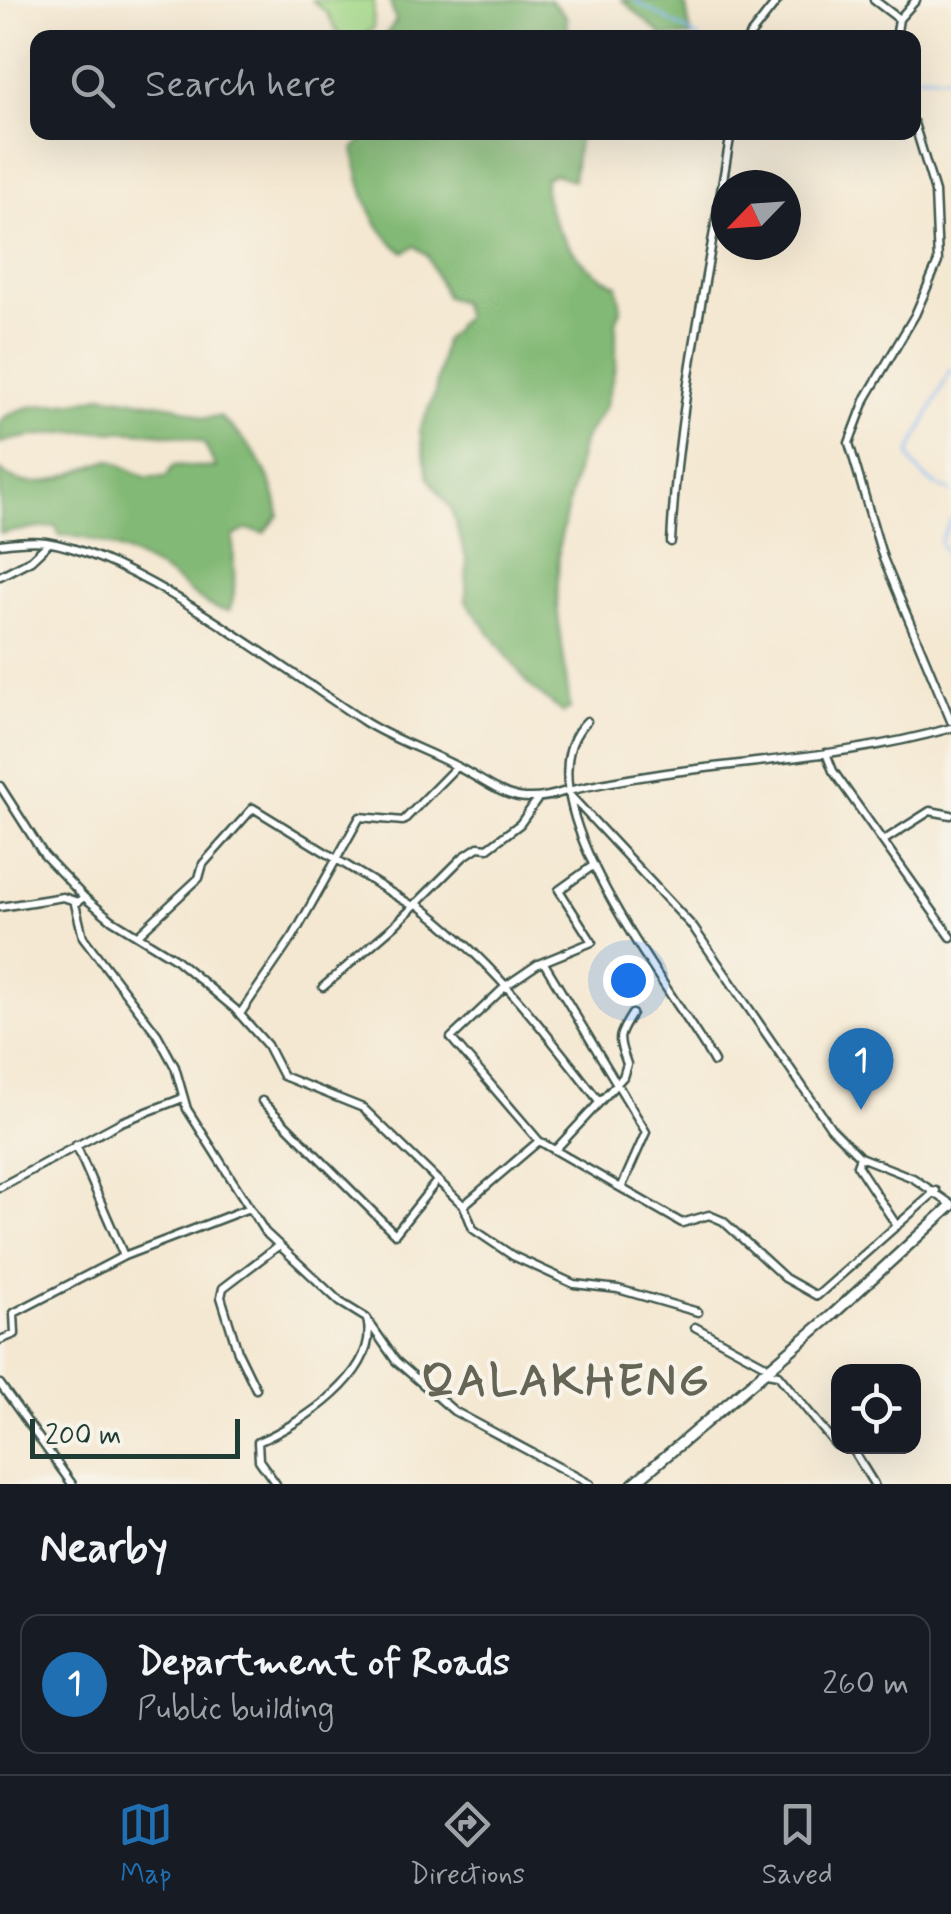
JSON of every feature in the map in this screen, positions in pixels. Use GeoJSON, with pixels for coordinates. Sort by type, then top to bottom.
{"type":"FeatureCollection","features":[{"type":"Feature","properties":{"kind":"main road"},"geometry":{"type":"LineString","coordinates":[[633,1484],[831,1316],[951,1205]]}},
{"type":"Feature","properties":{"kind":"street"},"geometry":{"type":"LineString","coordinates":[[754,30],[778,0]]}},
{"type":"Feature","properties":{"kind":"street"},"geometry":{"type":"LineString","coordinates":[[874,0],[900,19]]}},
{"type":"Feature","properties":{"kind":"street"},"geometry":{"type":"LineString","coordinates":[[898,30],[900,19],[916,0]]}},
{"type":"Feature","properties":{"kind":"street"},"geometry":{"type":"LineString","coordinates":[[671,542],[675,459],[686,375],[729,140]]}},
{"type":"Feature","properties":{"kind":"street"},"geometry":{"type":"LineString","coordinates":[[0,544],[50,542],[135,577],[220,626],[368,724],[457,766],[498,792],[525,800],[616,780],[826,753],[951,724],[882,558],[849,442],[866,398],[914,315],[938,262],[935,192],[919,140]]}},
{"type":"Feature","properties":{"kind":"street"},"geometry":{"type":"LineString","coordinates":[[0,576],[31,560],[50,542]]}},
{"type":"Feature","properties":{"kind":"street"},"geometry":{"type":"LineString","coordinates":[[587,720],[572,738],[566,791],[594,866],[635,940],[714,1062]]}},
{"type":"Feature","properties":{"kind":"street"},"geometry":{"type":"LineString","coordinates":[[826,753],[833,771],[951,937]]}},
{"type":"Feature","properties":{"kind":"street"},"geometry":{"type":"LineString","coordinates":[[240,1014],[294,935],[360,817],[403,821],[457,766]]}},
{"type":"Feature","properties":{"kind":"street"},"geometry":{"type":"LineString","coordinates":[[0,786],[44,854],[81,899],[139,934],[240,1014],[267,1045],[283,1076],[364,1108],[464,1206],[473,1229],[548,1274],[574,1284],[618,1290],[698,1312]]}},
{"type":"Feature","properties":{"kind":"street"},"geometry":{"type":"LineString","coordinates":[[566,791],[692,927],[831,1128],[860,1157],[936,1191],[951,1205]]}},
{"type":"Feature","properties":{"kind":"street"},"geometry":{"type":"LineString","coordinates":[[322,987],[463,857],[478,848],[488,848],[520,824],[538,799]]}},
{"type":"Feature","properties":{"kind":"street"},"geometry":{"type":"LineString","coordinates":[[139,934],[199,878],[203,864],[253,808],[414,905],[461,938],[507,985],[598,1101]]}},
{"type":"Feature","properties":{"kind":"street"},"geometry":{"type":"LineString","coordinates":[[883,841],[930,812],[951,814]]}},
{"type":"Feature","properties":{"kind":"street"},"geometry":{"type":"LineString","coordinates":[[594,866],[559,890],[592,942],[507,985],[450,1038],[539,1141],[682,1223],[709,1216],[723,1220],[785,1278],[816,1296],[936,1191]]}},
{"type":"Feature","properties":{"kind":"street"},"geometry":{"type":"LineString","coordinates":[[0,907],[63,897],[81,899]]}},
{"type":"Feature","properties":{"kind":"street"},"geometry":{"type":"LineString","coordinates":[[81,899],[84,937],[156,1034],[176,1067],[183,1098],[249,1208],[278,1246],[340,1302],[366,1318],[396,1362],[454,1411],[590,1484]]}},
{"type":"Feature","properties":{"kind":"street"},"geometry":{"type":"LineString","coordinates":[[544,963],[646,1132],[622,1186]]}},
{"type":"Feature","properties":{"kind":"street"},"geometry":{"type":"LineString","coordinates":[[556,1149],[618,1084],[627,1064],[619,1051],[619,1034],[632,1014]]}},
{"type":"Feature","properties":{"kind":"street"},"geometry":{"type":"LineString","coordinates":[[0,1186],[67,1154],[76,1145],[183,1098]]}},
{"type":"Feature","properties":{"kind":"street"},"geometry":{"type":"LineString","coordinates":[[262,1101],[395,1234],[436,1182]]}},
{"type":"Feature","properties":{"kind":"street"},"geometry":{"type":"LineString","coordinates":[[464,1206],[539,1141]]}},
{"type":"Feature","properties":{"kind":"street"},"geometry":{"type":"LineString","coordinates":[[76,1145],[124,1256]]}},
{"type":"Feature","properties":{"kind":"street"},"geometry":{"type":"LineString","coordinates":[[860,1157],[857,1165],[897,1226]]}},
{"type":"Feature","properties":{"kind":"street"},"geometry":{"type":"LineString","coordinates":[[0,1340],[15,1334],[14,1313],[124,1256],[249,1208]]}},
{"type":"Feature","properties":{"kind":"street"},"geometry":{"type":"LineString","coordinates":[[256,1389],[238,1352],[221,1296],[224,1288],[278,1246]]}},
{"type":"Feature","properties":{"kind":"street"},"geometry":{"type":"LineString","coordinates":[[276,1484],[259,1460],[258,1442],[290,1430],[354,1370],[369,1341],[366,1318]]}},
{"type":"Feature","properties":{"kind":"street"},"geometry":{"type":"LineString","coordinates":[[694,1327],[778,1375],[827,1436],[844,1451],[853,1450],[874,1484]]}},
{"type":"Feature","properties":{"kind":"street"},"geometry":{"type":"LineString","coordinates":[[0,1384],[72,1484]]}},
{"type":"Feature","properties":{"kind":"green space"},"geometry":{"type":"Polygon","coordinates":[[[312,0],[374,0],[371,30],[336,30],[327,13],[312,0]]]}},
{"type":"Feature","properties":{"kind":"green space"},"geometry":{"type":"Polygon","coordinates":[[[389,0],[550,0],[566,16],[567,30],[389,30],[396,21],[389,0]]]}},
{"type":"Feature","properties":{"kind":"green space"},"geometry":{"type":"Polygon","coordinates":[[[622,0],[678,0],[686,7],[690,30],[656,30],[622,0]]]}},
{"type":"Feature","properties":{"kind":"green space"},"geometry":{"type":"Polygon","coordinates":[[[362,140],[578,140],[573,180],[554,174],[545,178],[550,210],[556,226],[577,255],[617,285],[621,309],[616,322],[616,364],[606,405],[583,441],[559,545],[557,607],[570,708],[563,713],[529,685],[466,601],[467,561],[451,509],[428,477],[420,430],[435,393],[444,341],[465,316],[460,302],[446,297],[427,255],[415,246],[404,252],[375,220],[363,192],[354,149],[362,140]]]}},
{"type":"Feature","properties":{"kind":"green space"},"geometry":{"type":"Polygon","coordinates":[[[102,395],[175,406],[205,418],[219,416],[259,460],[272,485],[279,515],[264,533],[247,529],[234,536],[234,594],[229,611],[205,603],[144,560],[102,543],[59,535],[56,526],[0,533],[0,470],[13,479],[40,483],[111,460],[145,477],[166,477],[174,465],[216,468],[204,443],[161,434],[72,432],[0,443],[0,421],[11,414],[102,395]]]}},
{"type":"Feature","properties":{"kind":"waterway"},"geometry":{"type":"LineString","coordinates":[[634,0],[685,30]]}},
{"type":"Feature","properties":{"kind":"waterway"},"geometry":{"type":"LineString","coordinates":[[921,75],[951,77]]}},
{"type":"Feature","properties":{"kind":"waterway"},"geometry":{"type":"LineString","coordinates":[[951,369],[909,454],[926,478],[951,491]]}},
{"type":"Feature","properties":{"kind":"waterway"},"geometry":{"type":"LineString","coordinates":[[951,520],[940,542],[951,563]]}},
{"type":"Feature","properties":{"kind":"place","name":"Department of Roads"},"geometry":{"type":"Point","coordinates":[861,1110]}},
{"type":"Feature","properties":{"kind":"district","name":"QALAKHENG"},"geometry":{"type":"Point","coordinates":[566,1379]}}]}
